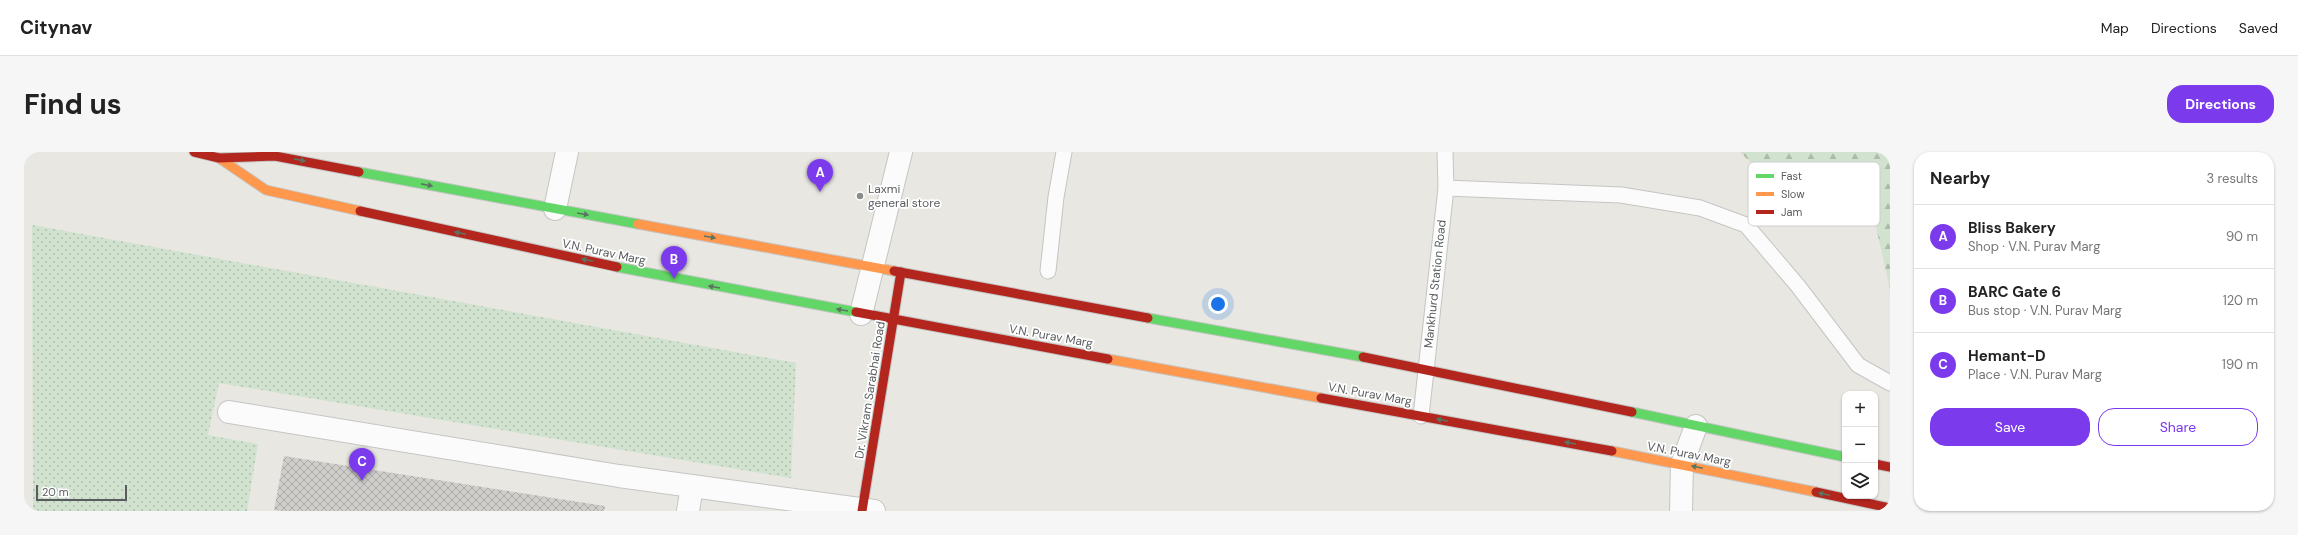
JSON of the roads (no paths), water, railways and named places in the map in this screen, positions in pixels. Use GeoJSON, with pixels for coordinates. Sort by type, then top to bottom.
{"type":"FeatureCollection","features":[{"type":"Feature","properties":{"kind":"street","name":"V.N. Purav Marg"},"geometry":{"type":"LineString","coordinates":[[194,152],[219,158],[274,159],[901,272],[1426,369],[1842,457]]}},
{"type":"Feature","properties":{"kind":"street"},"geometry":{"type":"LineString","coordinates":[[555,209],[566,152]]}},
{"type":"Feature","properties":{"kind":"street"},"geometry":{"type":"LineString","coordinates":[[861,314],[901,152]]}},
{"type":"Feature","properties":{"kind":"street","name":"V.N. Purav Marg"},"geometry":{"type":"LineString","coordinates":[[219,158],[267,187],[674,280],[1682,464],[1890,508]]}},
{"type":"Feature","properties":{"kind":"street","name":"Dr. Vikram Sarabhai Road"},"geometry":{"type":"LineString","coordinates":[[866,510],[901,272]]}},
{"type":"Feature","properties":{"kind":"street"},"geometry":{"type":"LineString","coordinates":[[229,412],[692,486],[866,510]]}},
{"type":"Feature","properties":{"kind":"street"},"geometry":{"type":"LineString","coordinates":[[1681,511],[1682,464],[1696,426]]}},
{"type":"Feature","properties":{"kind":"street"},"geometry":{"type":"LineString","coordinates":[[1878,465],[1890,467]]}},
{"type":"Feature","properties":{"kind":"street"},"geometry":{"type":"LineString","coordinates":[[688,511],[692,486]]}},
{"type":"Feature","properties":{"kind":"lane"},"geometry":{"type":"LineString","coordinates":[[1048,271],[1056,197],[1064,152]]}},
{"type":"Feature","properties":{"kind":"lane","name":"Mankhurd Station Road"},"geometry":{"type":"LineString","coordinates":[[1420,416],[1446,188],[1445,152]]}},
{"type":"Feature","properties":{"kind":"lane"},"geometry":{"type":"LineString","coordinates":[[1446,188],[1621,195],[1700,208],[1746,225],[1798,286],[1858,365],[1890,383]]}},
{"type":"Feature","properties":{"kind":"place","name":"Bliss Bakery"},"geometry":{"type":"Point","coordinates":[820,192]}},
{"type":"Feature","properties":{"kind":"place","name":"Laxmi general store"},"geometry":{"type":"Point","coordinates":[860,196]}},
{"type":"Feature","properties":{"kind":"place","name":"BARC Gate 6"},"geometry":{"type":"Point","coordinates":[674,279]}},
{"type":"Feature","properties":{"kind":"place","name":"Hemant-D"},"geometry":{"type":"Point","coordinates":[362,481]}}]}
